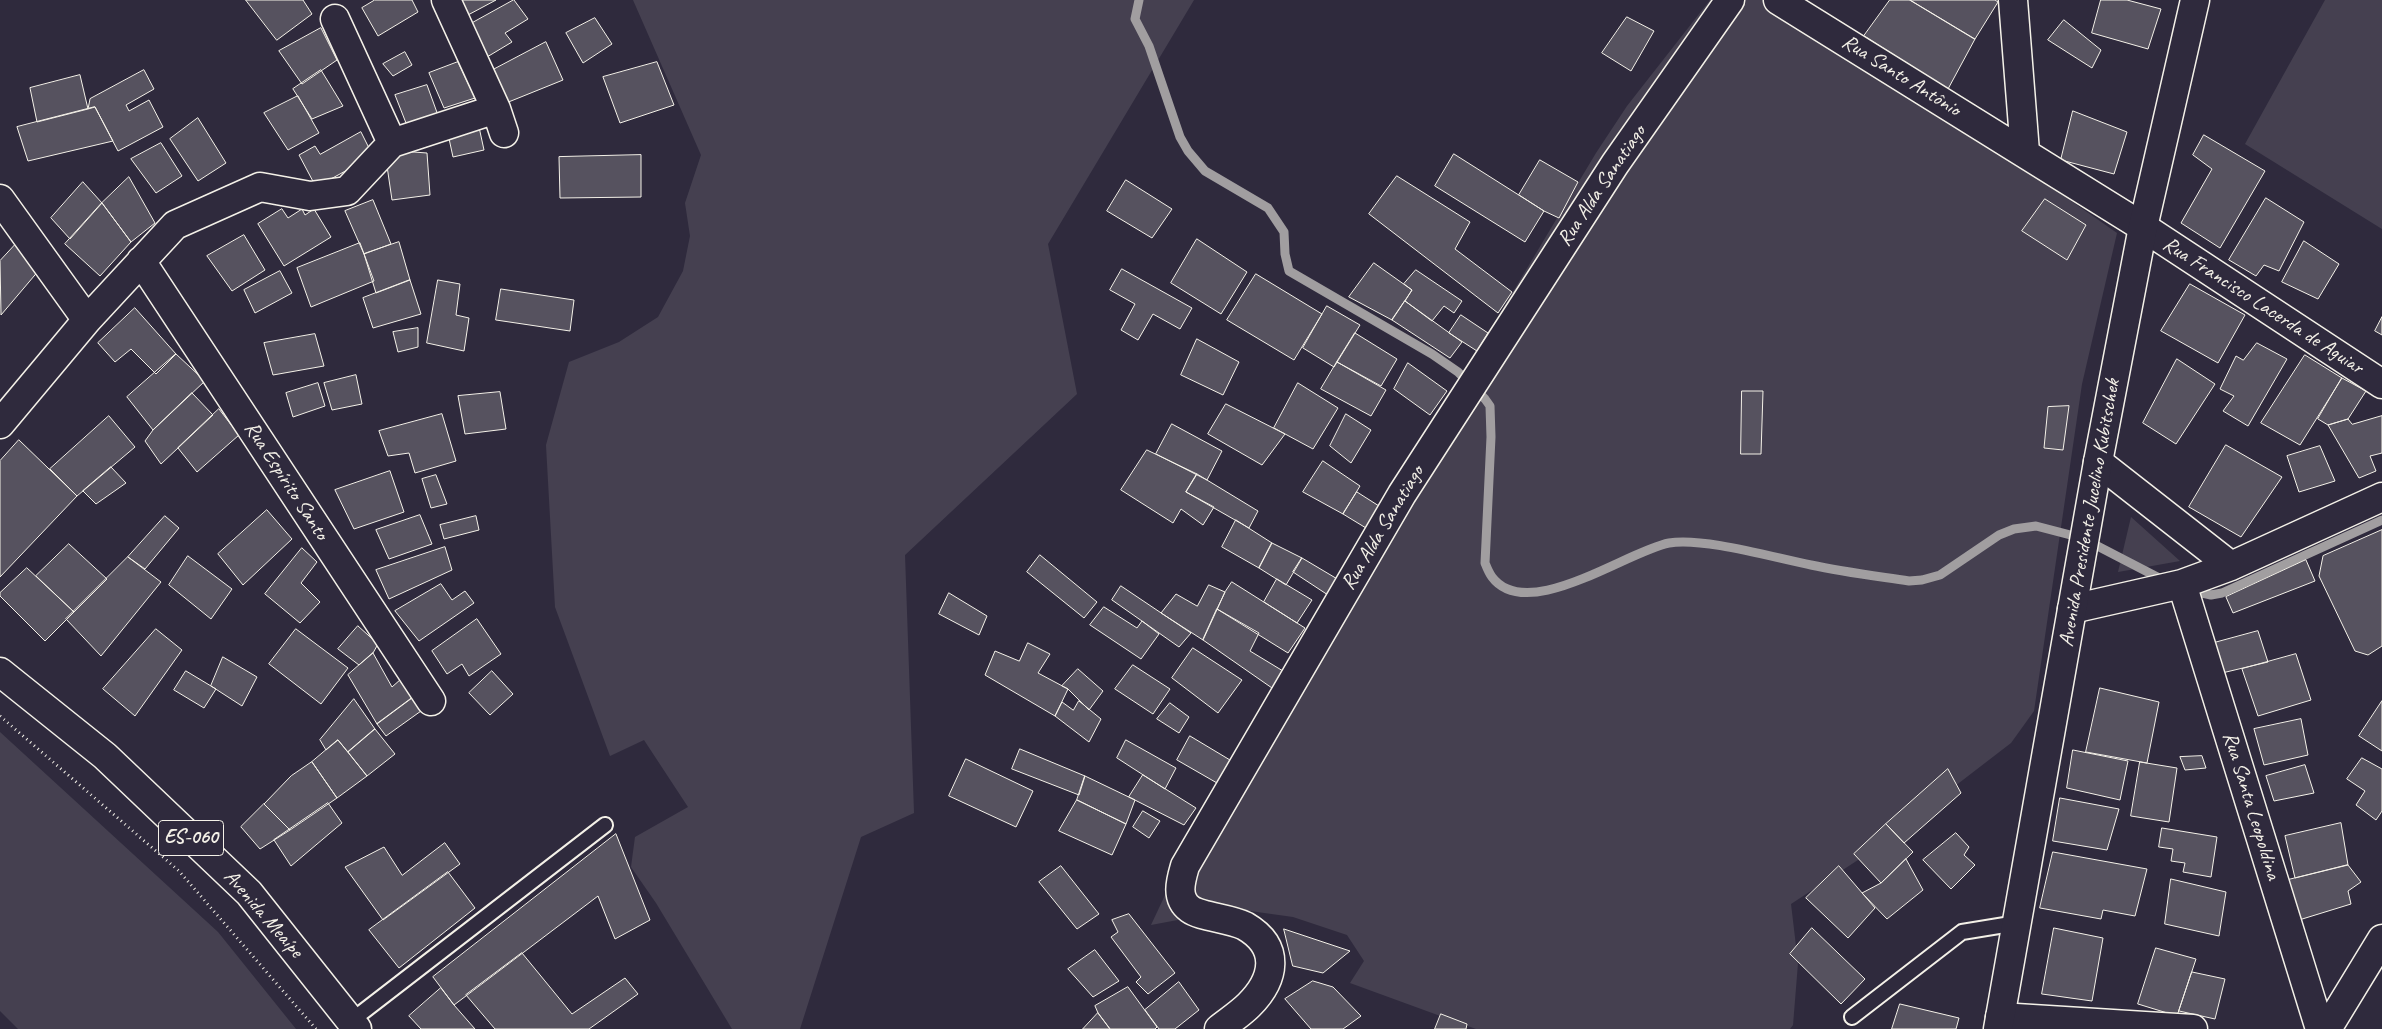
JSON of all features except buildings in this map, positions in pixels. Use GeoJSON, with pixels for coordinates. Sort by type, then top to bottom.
{"type":"FeatureCollection","features":[{"type":"Feature","properties":{"kind":"street"},"geometry":{"type":"LineString","coordinates":[[0,424],[87,320],[174,226],[260,187],[310,196],[347,191],[392,143],[500,121],[446,0]]}},
{"type":"Feature","properties":{"kind":"street","name":"Rua Alda Sanatiago"},"geometry":{"type":"LineString","coordinates":[[1219,1029],[1248,1006],[1263,989],[1270,967],[1271,954],[1260,938],[1245,926],[1222,917],[1190,909],[1181,897],[1180,884],[1185,866],[1402,494],[1615,164],[1730,0]]}},
{"type":"Feature","properties":{"kind":"street","name":"Rua Santo Antônio"},"geometry":{"type":"LineString","coordinates":[[1778,0],[2143,227]]}},
{"type":"Feature","properties":{"kind":"street"},"geometry":{"type":"LineString","coordinates":[[2013,0],[2025,152]]}},
{"type":"Feature","properties":{"kind":"street","name":"Avenida Presidente Jucelino Kubitschek"},"geometry":{"type":"LineString","coordinates":[[1999,1023],[2098,462],[2143,227],[2195,0]]}},
{"type":"Feature","properties":{"kind":"street"},"geometry":{"type":"LineString","coordinates":[[335,19],[392,143]]}},
{"type":"Feature","properties":{"kind":"street"},"geometry":{"type":"LineString","coordinates":[[0,199],[87,320]]}},
{"type":"Feature","properties":{"kind":"street","name":"Rua Francisco Lacerda de Aguiar"},"geometry":{"type":"LineString","coordinates":[[2143,227],[2382,384]]}},
{"type":"Feature","properties":{"kind":"street","name":"Rua Espírito Santo"},"geometry":{"type":"LineString","coordinates":[[141,261],[431,701]]}},
{"type":"Feature","properties":{"kind":"street"},"geometry":{"type":"LineString","coordinates":[[2098,462],[2231,566]]}},
{"type":"Feature","properties":{"kind":"street"},"geometry":{"type":"LineString","coordinates":[[2072,609],[2182,584],[2231,566],[2382,497]]}},
{"type":"Feature","properties":{"kind":"street","name":"Rua Santa Leopoldina"},"geometry":{"type":"LineString","coordinates":[[2182,584],[2320,1029]]}},
{"type":"Feature","properties":{"kind":"street","name":"Avenida Meaípe"},"geometry":{"type":"LineString","coordinates":[[0,672],[105,756],[249,893],[354,1025]]}},
{"type":"Feature","properties":{"kind":"street"},"geometry":{"type":"LineString","coordinates":[[2327,1029],[2382,939]]}},
{"type":"Feature","properties":{"kind":"street"},"geometry":{"type":"LineString","coordinates":[[1999,1023],[2193,1029]]}},
{"type":"Feature","properties":{"kind":"lane"},"geometry":{"type":"LineString","coordinates":[[354,1025],[605,825]]}},
{"type":"Feature","properties":{"kind":"lane"},"geometry":{"type":"LineString","coordinates":[[1852,1017],[1962,932],[2016,923]]}},
{"type":"Feature","properties":{"kind":"path"},"geometry":{"type":"LineString","coordinates":[[0,716],[179,870],[316,1029]]}},
{"type":"Feature","properties":{"kind":"shaded area"},"geometry":{"type":"Polygon","coordinates":[[[633,0],[1194,0],[1048,244],[1077,394],[905,555],[914,813],[861,837],[800,1029],[732,1029],[656,903],[631,867],[635,837],[688,807],[644,740],[610,756],[555,607],[546,445],[569,362],[619,342],[658,317],[683,271],[690,236],[685,203],[701,155],[633,0]]]}},
{"type":"Feature","properties":{"kind":"shaded area"},"geometry":{"type":"Polygon","coordinates":[[[1710,0],[1780,0],[1808,17],[2117,233],[2082,384],[2034,711],[2011,743],[1864,856],[1791,904],[1798,963],[1793,1025],[1790,1029],[1476,1029],[1350,983],[1364,961],[1347,935],[1293,917],[1236,909],[1151,925],[1213,793],[1596,153],[1627,106],[1710,0]]]}},
{"type":"Feature","properties":{"kind":"shaded area"},"geometry":{"type":"Polygon","coordinates":[[[2325,0],[2382,0],[2382,229],[2245,144],[2325,0]]]}},
{"type":"Feature","properties":{"kind":"shaded area"},"geometry":{"type":"Polygon","coordinates":[[[2131,517],[2180,561],[2118,572],[2131,517]]]}},
{"type":"Feature","properties":{"kind":"shaded area"},"geometry":{"type":"Polygon","coordinates":[[[0,732],[218,932],[296,1029],[18,1029],[0,1011],[0,732]]]}},
{"type":"Feature","properties":{"kind":"waterway"},"geometry":{"type":"LineString","coordinates":[[1139,0],[1135,19],[1149,46],[1180,137],[1188,151],[1205,171],[1268,208],[1284,232],[1285,254],[1289,271],[1432,354],[1458,372],[1490,406],[1491,437],[1485,563],[1492,577],[1508,589],[1529,593],[1552,589],[1578,581],[1651,549],[1669,543],[1683,542],[1719,545],[1847,572],[1909,581],[1922,580],[1940,575],[1999,535],[2014,529],[2036,526],[2082,538],[2165,581]]}},
{"type":"Feature","properties":{"kind":"waterway"},"geometry":{"type":"LineString","coordinates":[[2189,590],[2211,595],[2222,593],[2382,520]]}}]}
